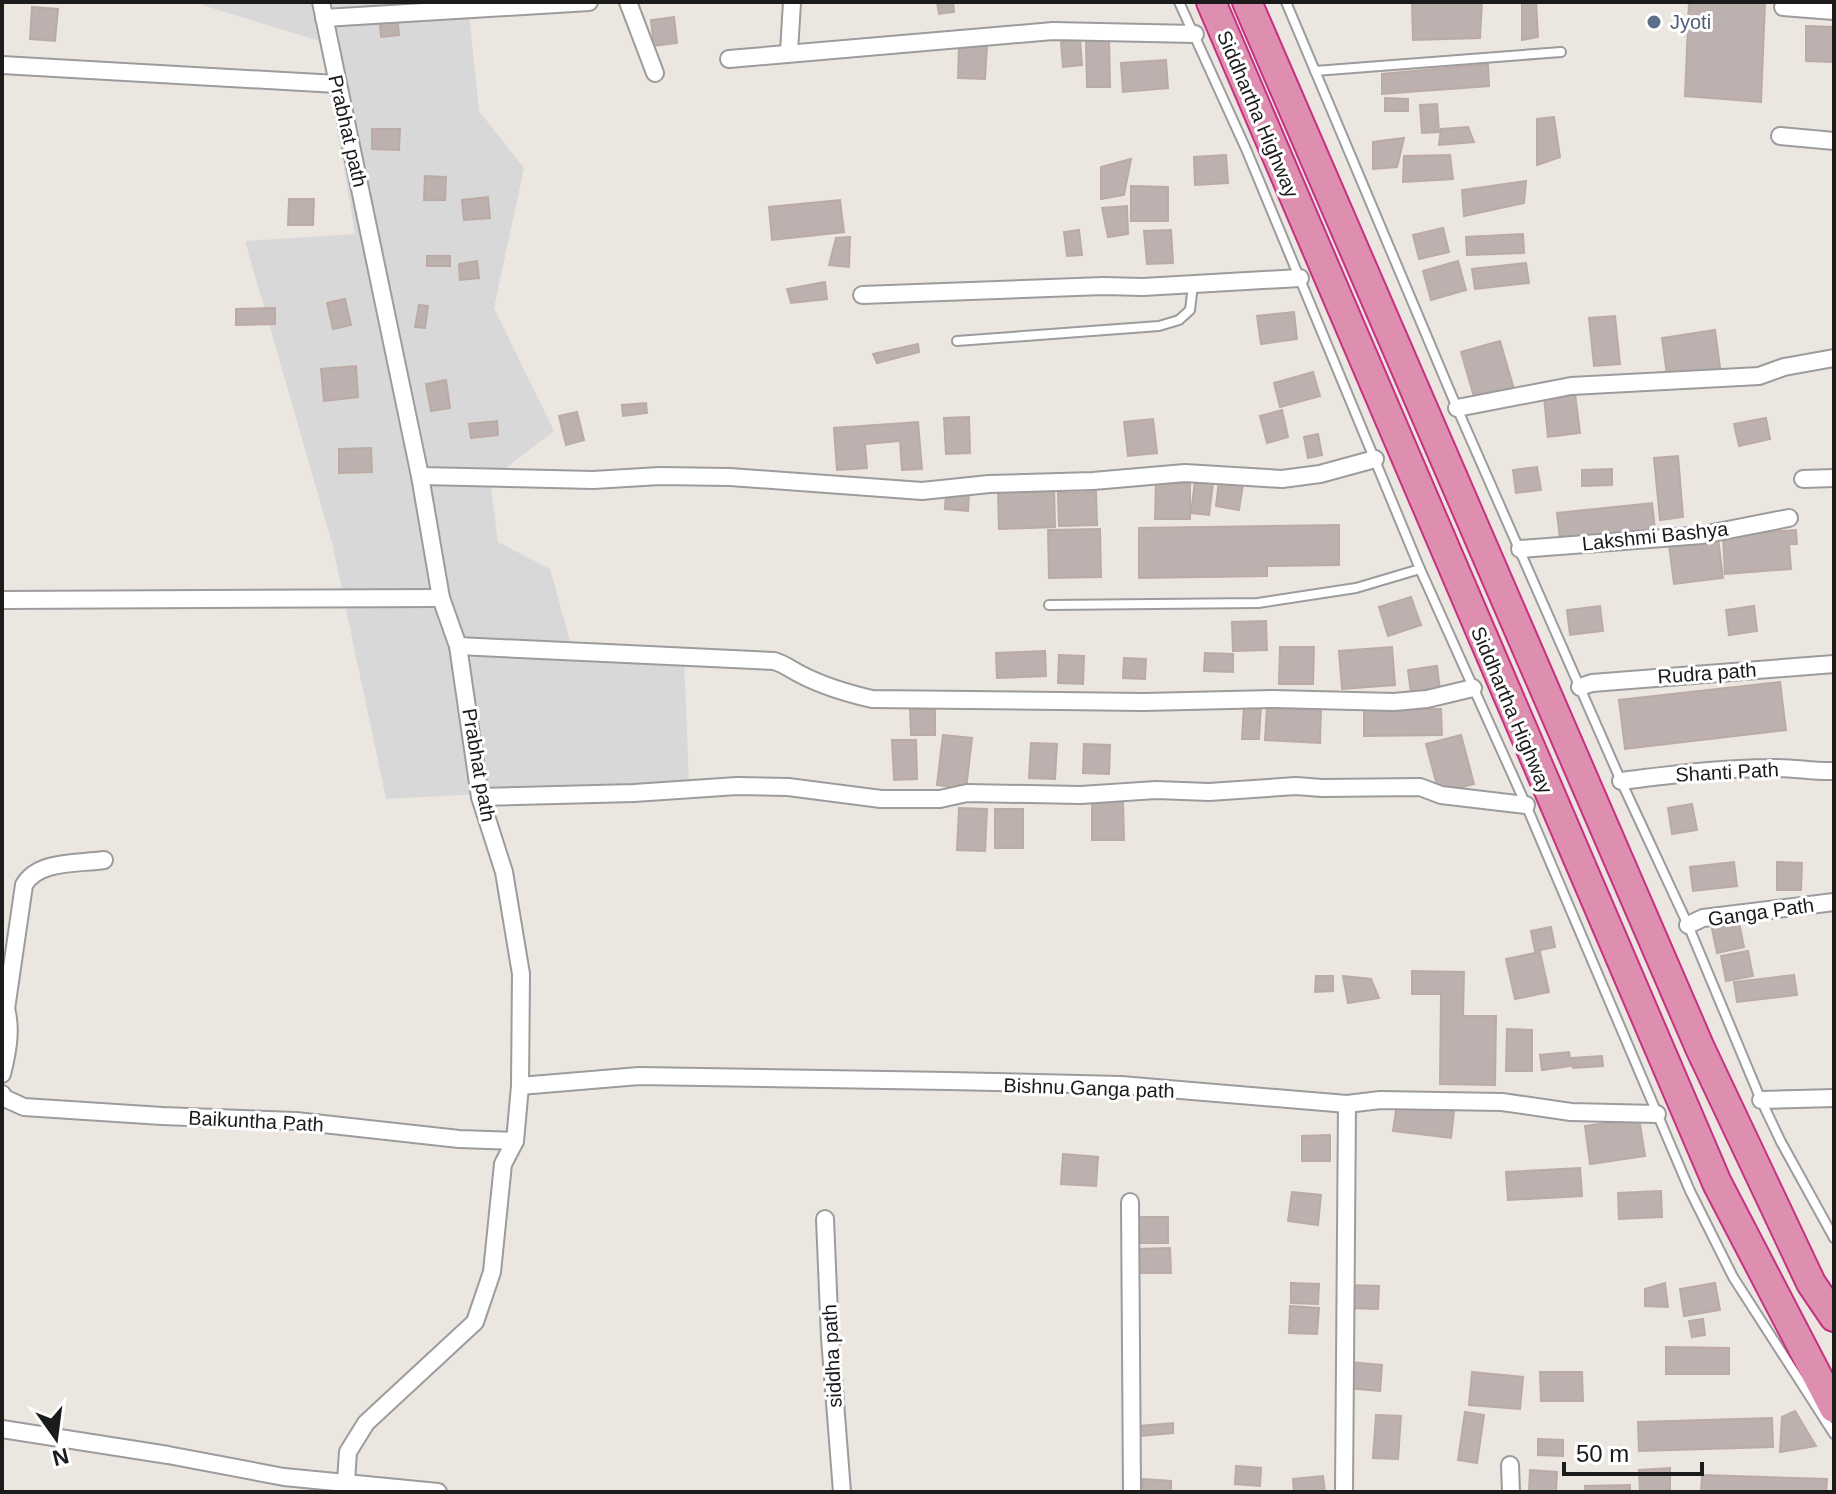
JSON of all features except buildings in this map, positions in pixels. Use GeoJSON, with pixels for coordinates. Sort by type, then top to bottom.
{"type":"FeatureCollection","features":[{"type":"Feature","properties":{"kind":"highway","name":"Siddhartha Highway"},"geometry":{"type":"LineString","coordinates":[[1211,2],[1717,1183],[1834,1408]]}},
{"type":"Feature","properties":{"kind":"highway","name":"Siddhartha Highway"},"geometry":{"type":"LineString","coordinates":[[1247,2],[1700,1048],[1811,1283],[1834,1317]]}},
{"type":"Feature","properties":{"kind":"street"},"geometry":{"type":"LineString","coordinates":[[323,10],[589,2]]}},
{"type":"Feature","properties":{"kind":"street"},"geometry":{"type":"LineString","coordinates":[[628,2],[655,73]]}},
{"type":"Feature","properties":{"kind":"street"},"geometry":{"type":"LineString","coordinates":[[789,52],[792,2]]}},
{"type":"Feature","properties":{"kind":"street"},"geometry":{"type":"LineString","coordinates":[[1783,7],[1834,11]]}},
{"type":"Feature","properties":{"kind":"street","name":"Prabhat path"},"geometry":{"type":"LineString","coordinates":[[323,10],[420,476],[441,598],[458,646],[480,797],[504,872],[521,974],[520,1086],[515,1141],[503,1164],[492,1272],[475,1322],[366,1423],[348,1452],[346,1481]]}},
{"type":"Feature","properties":{"kind":"street"},"geometry":{"type":"LineString","coordinates":[[729,59],[1053,31],[1195,34]]}},
{"type":"Feature","properties":{"kind":"street"},"geometry":{"type":"LineString","coordinates":[[2,65],[337,84]]}},
{"type":"Feature","properties":{"kind":"street"},"geometry":{"type":"LineString","coordinates":[[1780,136],[1834,141]]}},
{"type":"Feature","properties":{"kind":"street"},"geometry":{"type":"LineString","coordinates":[[862,295],[1300,278]]}},
{"type":"Feature","properties":{"kind":"street"},"geometry":{"type":"LineString","coordinates":[[1457,408],[1571,386],[1759,376],[1784,367],[1834,358]]}},
{"type":"Feature","properties":{"kind":"street"},"geometry":{"type":"LineString","coordinates":[[420,476],[593,480],[660,476],[730,477],[922,491],[989,484],[1093,481],[1185,473],[1282,479],[1320,474],[1375,459]]}},
{"type":"Feature","properties":{"kind":"street"},"geometry":{"type":"LineString","coordinates":[[1803,479],[1834,478]]}},
{"type":"Feature","properties":{"kind":"street","name":"Lakshmi Bashya"},"geometry":{"type":"LineString","coordinates":[[1520,549],[1702,535],[1789,518]]}},
{"type":"Feature","properties":{"kind":"street"},"geometry":{"type":"LineString","coordinates":[[2,600],[441,598]]}},
{"type":"Feature","properties":{"kind":"street"},"geometry":{"type":"LineString","coordinates":[[458,646],[774,661],[845,693],[872,699],[1394,702],[1427,699],[1473,688]]}},
{"type":"Feature","properties":{"kind":"street","name":"Rudra path"},"geometry":{"type":"LineString","coordinates":[[1580,687],[1592,683],[1681,674],[1834,664]]}},
{"type":"Feature","properties":{"kind":"street","name":"Shanti Path"},"geometry":{"type":"LineString","coordinates":[[1621,781],[1691,772],[1774,767],[1811,772],[1834,771]]}},
{"type":"Feature","properties":{"kind":"street"},"geometry":{"type":"LineString","coordinates":[[480,797],[634,793],[737,786],[788,787],[881,799],[940,799],[967,793],[1081,795],[1296,786],[1420,787],[1441,795],[1526,805]]}},
{"type":"Feature","properties":{"kind":"street"},"geometry":{"type":"LineString","coordinates":[[2,1074],[8,1036],[4,1009],[24,885],[29,875],[41,868],[104,860]]}},
{"type":"Feature","properties":{"kind":"street","name":"Ganga Path"},"geometry":{"type":"LineString","coordinates":[[1688,925],[1703,918],[1834,902]]}},
{"type":"Feature","properties":{"kind":"street","name":"Bishnu Ganga path"},"geometry":{"type":"LineString","coordinates":[[520,1086],[639,1076],[1121,1085],[1347,1104],[1380,1100],[1502,1102],[1571,1112],[1657,1114]]}},
{"type":"Feature","properties":{"kind":"street","name":"Baikuntha Path"},"geometry":{"type":"LineString","coordinates":[[2,1094],[2,1097],[24,1107],[296,1121],[459,1139],[515,1141]]}},
{"type":"Feature","properties":{"kind":"street"},"geometry":{"type":"LineString","coordinates":[[1761,1100],[1834,1098]]}},
{"type":"Feature","properties":{"kind":"street"},"geometry":{"type":"LineString","coordinates":[[1344,1492],[1347,1104]]}},
{"type":"Feature","properties":{"kind":"street"},"geometry":{"type":"LineString","coordinates":[[1130,1202],[1132,1492]]}},
{"type":"Feature","properties":{"kind":"street","name":"siddha path"},"geometry":{"type":"LineString","coordinates":[[825,1219],[830,1338],[842,1492]]}},
{"type":"Feature","properties":{"kind":"street"},"geometry":{"type":"LineString","coordinates":[[2,1429],[168,1455],[281,1484],[346,1481],[438,1492]]}},
{"type":"Feature","properties":{"kind":"street"},"geometry":{"type":"LineString","coordinates":[[1510,1465],[1511,1492]]}},
{"type":"Feature","properties":{"kind":"lane"},"geometry":{"type":"LineString","coordinates":[[1179,2],[1300,278],[1420,569],[1526,805],[1690,1191],[1733,1277],[1834,1434]]}},
{"type":"Feature","properties":{"kind":"lane"},"geometry":{"type":"LineString","coordinates":[[1286,2],[1457,408],[1621,781],[1688,925],[1761,1100],[1834,1238]]}},
{"type":"Feature","properties":{"kind":"lane"},"geometry":{"type":"LineString","coordinates":[[1315,71],[1561,52]]}},
{"type":"Feature","properties":{"kind":"lane"},"geometry":{"type":"LineString","coordinates":[[957,341],[1159,326],[1179,320],[1190,310],[1193,284]]}},
{"type":"Feature","properties":{"kind":"lane"},"geometry":{"type":"LineString","coordinates":[[1049,605],[1258,603],[1356,588],[1420,569]]}},
{"type":"Feature","properties":{"kind":"shaded area"},"geometry":{"type":"Polygon","coordinates":[[[202,2],[468,2],[479,111],[524,168],[494,308],[554,431],[490,480],[498,542],[550,569],[573,651],[684,658],[689,783],[386,799],[332,543],[245,241],[355,234],[323,42],[202,5],[202,2]]]}},
{"type":"Feature","properties":{"kind":"place","name":"Jyoti"},"geometry":{"type":"Point","coordinates":[1654,22]}}]}
